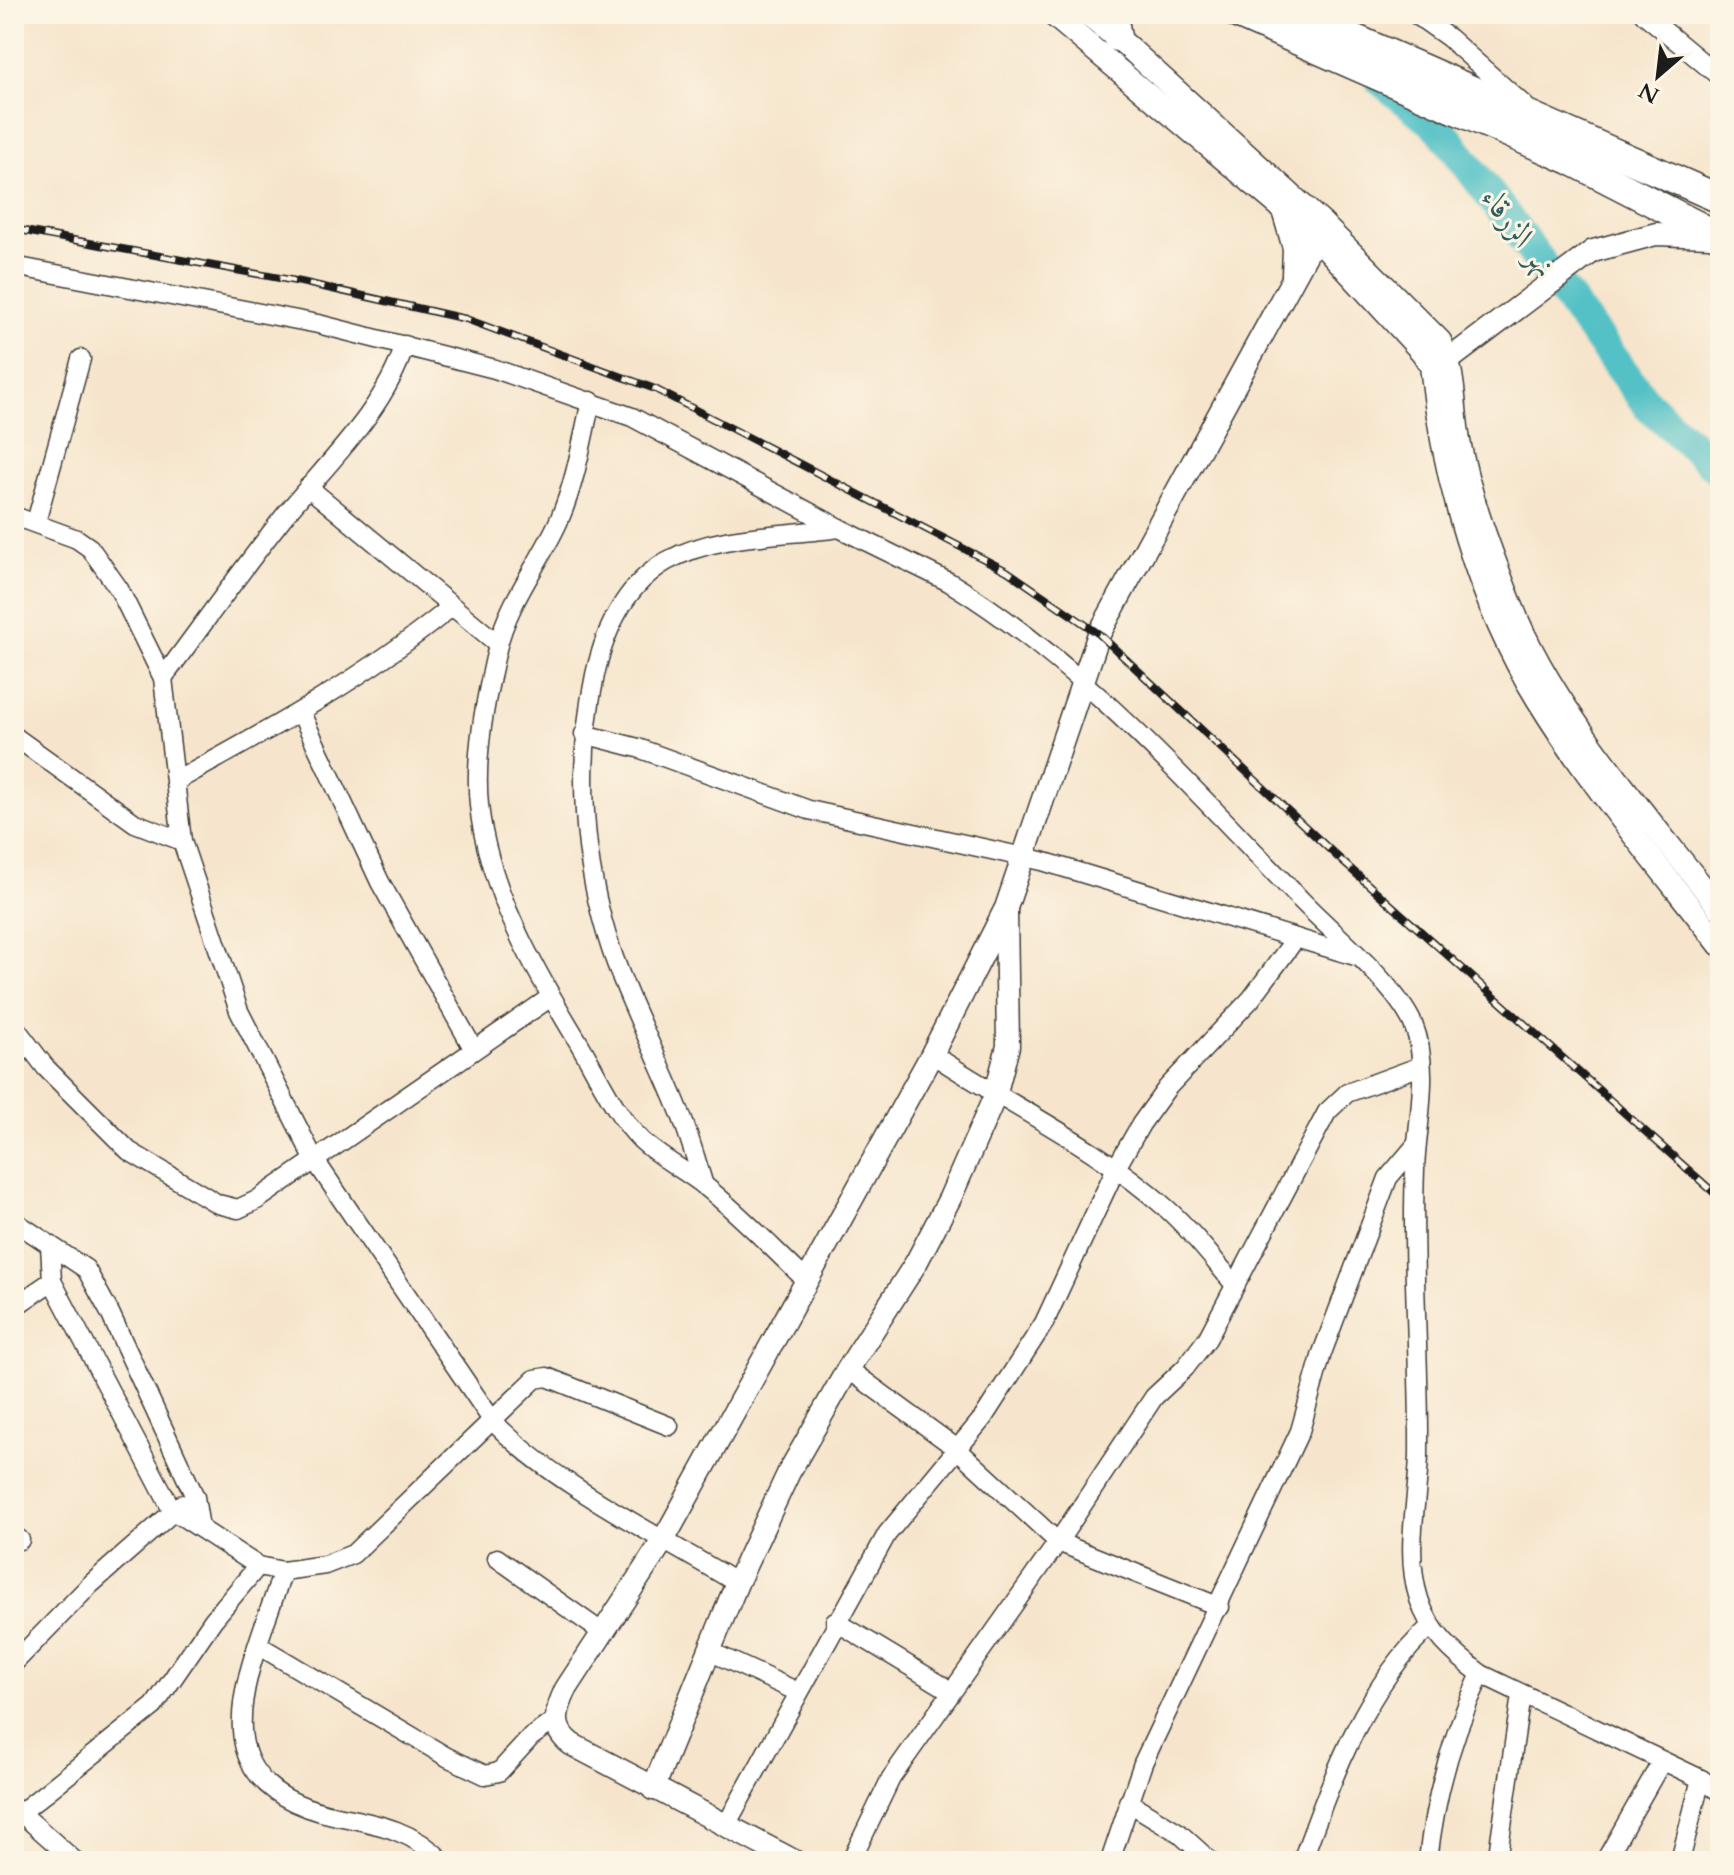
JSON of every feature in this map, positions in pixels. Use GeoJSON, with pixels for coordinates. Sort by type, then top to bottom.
{"type":"FeatureCollection","features":[{"type":"Feature","properties":{"kind":"main road"},"geometry":{"type":"LineString","coordinates":[[1237,14],[1476,105],[1546,123],[1720,199]]}},
{"type":"Feature","properties":{"kind":"main road"},"geometry":{"type":"LineString","coordinates":[[1299,14],[1476,105],[1720,237]]}},
{"type":"Feature","properties":{"kind":"street"},"geometry":{"type":"LineString","coordinates":[[1052,14],[1282,206],[1322,233],[1348,269],[1440,362]]}},
{"type":"Feature","properties":{"kind":"street"},"geometry":{"type":"LineString","coordinates":[[1086,14],[1115,26],[1322,233],[1429,327],[1468,477],[1511,605],[1548,681],[1596,765],[1720,945]]}},
{"type":"Feature","properties":{"kind":"street"},"geometry":{"type":"LineString","coordinates":[[1415,14],[1449,38],[1546,123]]}},
{"type":"Feature","properties":{"kind":"street"},"geometry":{"type":"LineString","coordinates":[[1644,14],[1720,77]]}},
{"type":"Feature","properties":{"kind":"street"},"geometry":{"type":"LineString","coordinates":[[1282,206],[1294,248],[1293,281]]}},
{"type":"Feature","properties":{"kind":"street"},"geometry":{"type":"LineString","coordinates":[[258,1645],[447,1757],[485,1775],[499,1772],[531,1737],[555,1720],[566,1689],[664,1539],[932,1054],[1006,908],[1081,679],[1107,616],[1322,233]]}},
{"type":"Feature","properties":{"kind":"street"},"geometry":{"type":"LineString","coordinates":[[1440,362],[1593,251],[1656,234],[1720,237]]}},
{"type":"Feature","properties":{"kind":"street"},"geometry":{"type":"LineString","coordinates":[[14,266],[160,292],[405,345],[495,369],[591,401],[693,448],[839,528],[928,570],[998,612],[1081,679],[1358,957],[1408,1015],[1418,1044],[1421,1066],[1412,1271],[1418,1353],[1419,1458],[1413,1571],[1419,1600],[1431,1626],[1452,1653],[1481,1674],[1701,1779],[1720,1792]]}},
{"type":"Feature","properties":{"kind":"street"},"geometry":{"type":"LineString","coordinates":[[1293,281],[1315,270],[1348,269]]}},
{"type":"Feature","properties":{"kind":"street"},"geometry":{"type":"LineString","coordinates":[[163,678],[308,487],[372,410],[397,369],[405,345]]}},
{"type":"Feature","properties":{"kind":"street"},"geometry":{"type":"LineString","coordinates":[[36,522],[81,359]]}},
{"type":"Feature","properties":{"kind":"street"},"geometry":{"type":"LineString","coordinates":[[591,401],[577,467],[559,520],[517,596],[498,644],[483,730],[479,802],[496,879],[551,997],[619,1111],[641,1139],[704,1186],[807,1281]]}},
{"type":"Feature","properties":{"kind":"street"},"geometry":{"type":"LineString","coordinates":[[308,487],[450,608],[498,644]]}},
{"type":"Feature","properties":{"kind":"street"},"geometry":{"type":"LineString","coordinates":[[14,516],[77,539],[98,559],[119,589],[163,678],[178,780],[182,841],[239,1011],[314,1159],[492,1420],[525,1451],[737,1583]]}},
{"type":"Feature","properties":{"kind":"street"},"geometry":{"type":"LineString","coordinates":[[704,1186],[679,1108],[619,972],[592,873],[584,799],[584,734],[598,664],[610,625],[625,599],[657,567],[685,553],[715,545],[839,528]]}},
{"type":"Feature","properties":{"kind":"street"},"geometry":{"type":"LineString","coordinates":[[178,780],[301,713],[381,662],[450,608]]}},
{"type":"Feature","properties":{"kind":"street"},"geometry":{"type":"LineString","coordinates":[[301,713],[380,882],[473,1048]]}},
{"type":"Feature","properties":{"kind":"street"},"geometry":{"type":"LineString","coordinates":[[584,734],[638,748],[809,810],[1022,856],[1358,957]]}},
{"type":"Feature","properties":{"kind":"street"},"geometry":{"type":"LineString","coordinates":[[14,736],[135,823],[182,841]]}},
{"type":"Feature","properties":{"kind":"street"},"geometry":{"type":"LineString","coordinates":[[1596,765],[1720,909]]}},
{"type":"Feature","properties":{"kind":"street"},"geometry":{"type":"LineString","coordinates":[[653,1789],[737,1583],[789,1472],[848,1369],[916,1263],[950,1198],[995,1096],[1008,1046],[1006,908]]}},
{"type":"Feature","properties":{"kind":"street"},"geometry":{"type":"LineString","coordinates":[[725,1827],[835,1621],[887,1534],[1009,1382],[1044,1323],[1116,1168],[1167,1088],[1251,999],[1296,938]]}},
{"type":"Feature","properties":{"kind":"street"},"geometry":{"type":"LineString","coordinates":[[964,990],[974,983],[987,982],[1009,1001]]}},
{"type":"Feature","properties":{"kind":"street"},"geometry":{"type":"LineString","coordinates":[[14,1026],[46,1068],[129,1151],[230,1209],[244,1207],[551,997]]}},
{"type":"Feature","properties":{"kind":"street"},"geometry":{"type":"LineString","coordinates":[[932,1054],[995,1096],[1074,1139],[1116,1168],[1188,1229],[1235,1285]]}},
{"type":"Feature","properties":{"kind":"street"},"geometry":{"type":"LineString","coordinates":[[851,1861],[891,1778],[1058,1542],[1154,1397],[1207,1339],[1327,1112],[1347,1093],[1421,1066]]}},
{"type":"Feature","properties":{"kind":"street"},"geometry":{"type":"LineString","coordinates":[[1110,1861],[1143,1763],[1220,1607],[1300,1431],[1322,1353],[1388,1178],[1416,1145]]}},
{"type":"Feature","properties":{"kind":"street"},"geometry":{"type":"LineString","coordinates":[[14,1221],[68,1254],[86,1269],[110,1313],[195,1497],[200,1528]]}},
{"type":"Feature","properties":{"kind":"street"},"geometry":{"type":"LineString","coordinates":[[50,1245],[52,1281],[172,1510],[258,1566],[283,1571],[325,1565],[353,1554],[423,1490],[530,1382],[547,1377],[669,1426]]}},
{"type":"Feature","properties":{"kind":"street"},"geometry":{"type":"LineString","coordinates":[[17,1302],[52,1281]]}},
{"type":"Feature","properties":{"kind":"street"},"geometry":{"type":"LineString","coordinates":[[848,1369],[956,1448],[1058,1542],[1220,1607]]}},
{"type":"Feature","properties":{"kind":"street"},"geometry":{"type":"LineString","coordinates":[[14,1663],[91,1584],[172,1510],[195,1497]]}},
{"type":"Feature","properties":{"kind":"street"},"geometry":{"type":"LineString","coordinates":[[497,1558],[603,1633]]}},
{"type":"Feature","properties":{"kind":"street"},"geometry":{"type":"LineString","coordinates":[[75,1861],[18,1815],[154,1706],[213,1620],[258,1566]]}},
{"type":"Feature","properties":{"kind":"street"},"geometry":{"type":"LineString","coordinates":[[283,1571],[258,1645],[243,1707],[243,1742],[249,1766],[263,1784],[295,1805],[407,1833],[442,1861]]}},
{"type":"Feature","properties":{"kind":"street"},"geometry":{"type":"LineString","coordinates":[[835,1621],[951,1691]]}},
{"type":"Feature","properties":{"kind":"street"},"geometry":{"type":"LineString","coordinates":[[1302,1861],[1328,1788],[1383,1683],[1403,1651],[1431,1626]]}},
{"type":"Feature","properties":{"kind":"street"},"geometry":{"type":"LineString","coordinates":[[709,1651],[798,1692]]}},
{"type":"Feature","properties":{"kind":"street"},"geometry":{"type":"LineString","coordinates":[[1428,1861],[1438,1784],[1481,1674]]}},
{"type":"Feature","properties":{"kind":"street"},"geometry":{"type":"LineString","coordinates":[[1497,1861],[1521,1695]]}},
{"type":"Feature","properties":{"kind":"street"},"geometry":{"type":"LineString","coordinates":[[555,1720],[559,1733],[571,1744],[794,1861]]}},
{"type":"Feature","properties":{"kind":"street"},"geometry":{"type":"LineString","coordinates":[[1605,1861],[1662,1761]]}},
{"type":"Feature","properties":{"kind":"street"},"geometry":{"type":"LineString","coordinates":[[1680,1861],[1701,1779]]}},
{"type":"Feature","properties":{"kind":"street"},"geometry":{"type":"LineString","coordinates":[[1128,1802],[1179,1833],[1210,1861]]}},
{"type":"Feature","properties":{"kind":"waterway","name":"نهر الزرقاء"},"geometry":{"type":"LineString","coordinates":[[1381,80],[1439,127],[1647,404],[1720,471]]}},
{"type":"Feature","properties":{"kind":"railway"},"geometry":{"type":"LineString","coordinates":[[14,229],[301,282],[466,319],[655,389],[1007,571],[1099,634],[1343,862],[1720,1198]]}}]}
